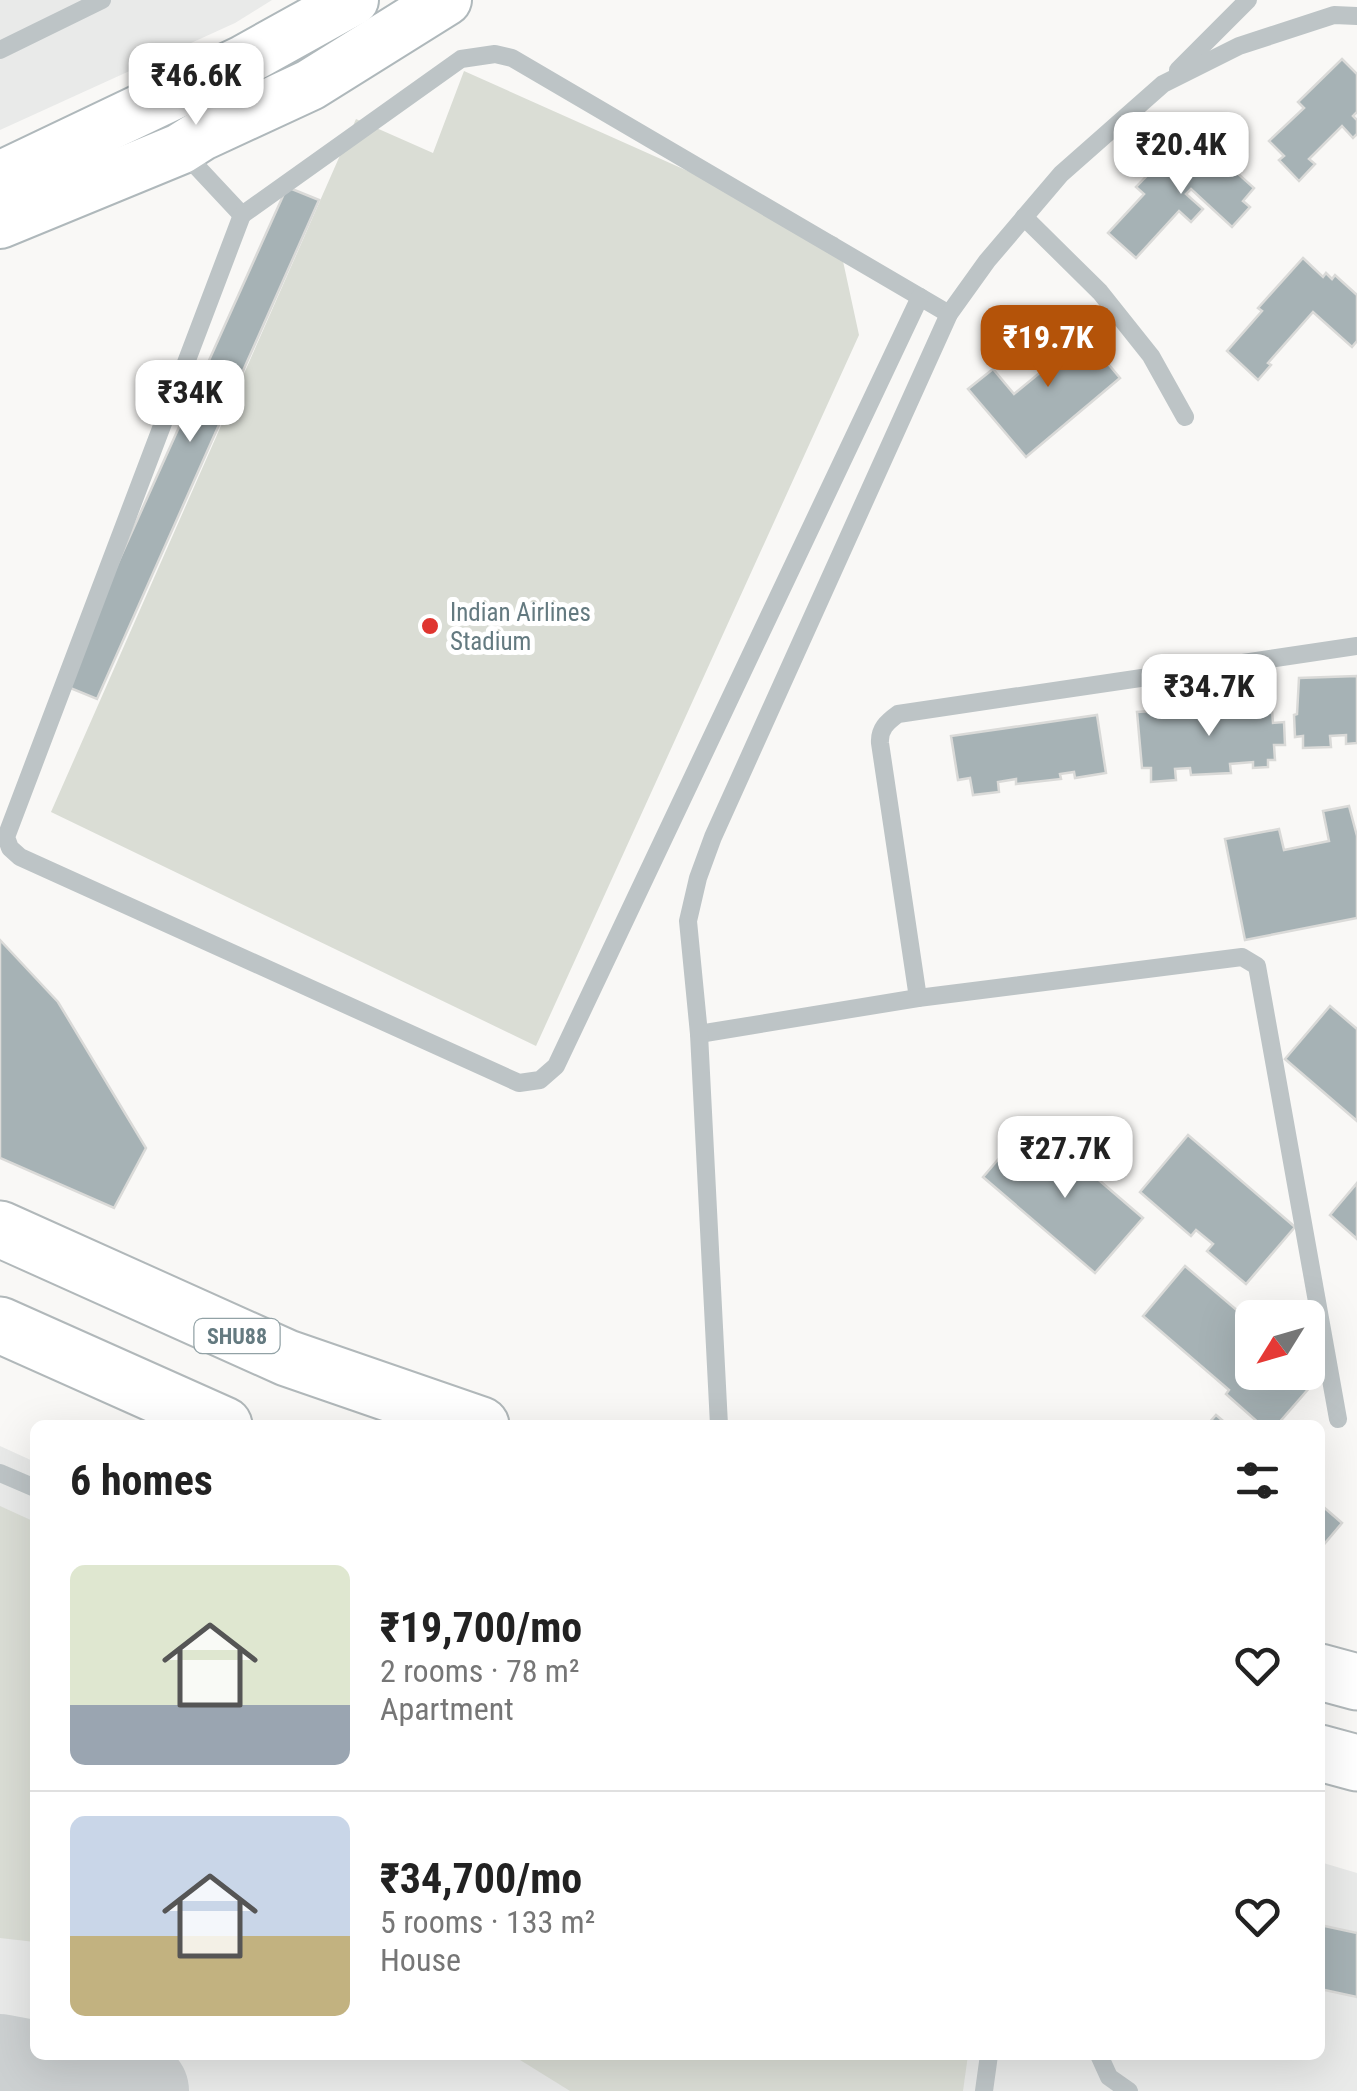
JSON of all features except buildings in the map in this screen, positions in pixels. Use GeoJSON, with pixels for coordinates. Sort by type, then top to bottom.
{"type":"FeatureCollection","features":[{"type":"Feature","properties":{"kind":"main road","name":"SHU88"},"geometry":{"type":"LineString","coordinates":[[0,1229],[287,1358],[467,1420]]}},
{"type":"Feature","properties":{"kind":"main road"},"geometry":{"type":"LineString","coordinates":[[0,1325],[213,1420]]}},
{"type":"Feature","properties":{"kind":"main road"},"geometry":{"type":"LineString","coordinates":[[1325,1673],[1357,1682]]}},
{"type":"Feature","properties":{"kind":"main road"},"geometry":{"type":"LineString","coordinates":[[1325,1754],[1357,1763]]}},
{"type":"Feature","properties":{"kind":"street"},"geometry":{"type":"LineString","coordinates":[[0,177],[243,61],[353,0]]}},
{"type":"Feature","properties":{"kind":"street"},"geometry":{"type":"LineString","coordinates":[[0,223],[180,148],[310,86],[446,0]]}},
{"type":"Feature","properties":{"kind":"lane"},"geometry":{"type":"LineString","coordinates":[[0,50],[102,0]]}},
{"type":"Feature","properties":{"kind":"lane"},"geometry":{"type":"LineString","coordinates":[[719,1420],[699,1034],[688,921],[713,837],[949,314],[1061,174],[1163,84],[1248,0]]}},
{"type":"Feature","properties":{"kind":"lane"},"geometry":{"type":"LineString","coordinates":[[1163,84],[1239,46],[1334,15],[1357,16]]}},
{"type":"Feature","properties":{"kind":"lane"},"geometry":{"type":"LineString","coordinates":[[920,298],[556,1066],[540,1080],[520,1083],[20,857],[10,848],[6,837],[242,216],[461,59],[495,54],[512,58],[949,314]]}},
{"type":"Feature","properties":{"kind":"lane"},"geometry":{"type":"LineString","coordinates":[[180,148],[242,216]]}},
{"type":"Feature","properties":{"kind":"lane"},"geometry":{"type":"LineString","coordinates":[[1024,217],[1100,292],[1151,356],[1185,417]]}},
{"type":"Feature","properties":{"kind":"lane"},"geometry":{"type":"LineString","coordinates":[[918,998],[880,742],[887,722],[898,714],[1357,646]]}},
{"type":"Feature","properties":{"kind":"lane"},"geometry":{"type":"LineString","coordinates":[[699,1034],[918,998],[1242,957],[1257,966],[1338,1419]]}},
{"type":"Feature","properties":{"kind":"lane"},"geometry":{"type":"LineString","coordinates":[[0,1473],[30,1486]]}},
{"type":"Feature","properties":{"kind":"lane"},"geometry":{"type":"LineString","coordinates":[[984,2091],[988,2060]]}},
{"type":"Feature","properties":{"kind":"lane"},"geometry":{"type":"LineString","coordinates":[[1101,2060],[1109,2077],[1130,2091]]}},
{"type":"Feature","properties":{"kind":"shaded area"},"geometry":{"type":"Polygon","coordinates":[[[0,0],[272,0],[235,23],[0,130],[0,0]]]}},
{"type":"Feature","properties":{"kind":"shaded area","name":"Indian Airlines Stadium"},"geometry":{"type":"Polygon","coordinates":[[[464,71],[838,238],[859,335],[536,1046],[51,812],[356,119],[433,153],[464,71]]]}},
{"type":"Feature","properties":{"kind":"shaded area"},"geometry":{"type":"Polygon","coordinates":[[[0,1446],[30,1460],[30,2060],[1325,2060],[1325,1863],[1357,1873],[1357,2091],[0,2091],[0,1446]]]}},
{"type":"Feature","properties":{"kind":"shaded area"},"geometry":{"type":"Polygon","coordinates":[[[0,1506],[30,1520],[30,1941],[0,1938],[0,1506]]]}},
{"type":"Feature","properties":{"kind":"shaded area"},"geometry":{"type":"Polygon","coordinates":[[[520,2060],[967,2060],[963,2091],[570,2091],[520,2060]]]}},
{"type":"Feature","properties":{"kind":"taxiway"},"geometry":{"type":"LineString","coordinates":[[0,2065],[138,2091]]}},
{"type":"Feature","properties":{"kind":"place","name":"Indian Airlines Stadium"},"geometry":{"type":"Point","coordinates":[430,626]}}]}
